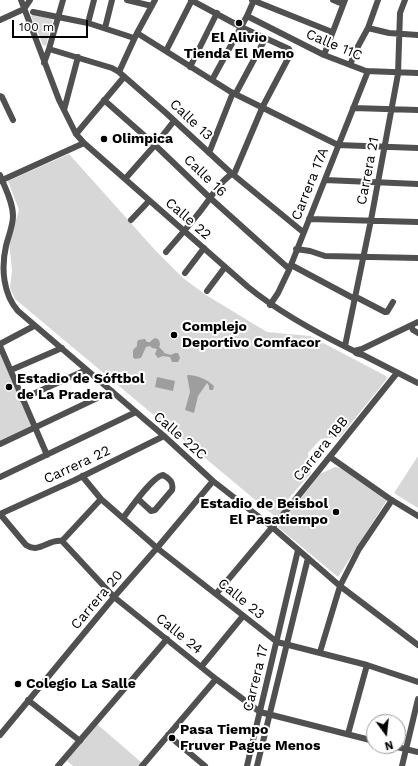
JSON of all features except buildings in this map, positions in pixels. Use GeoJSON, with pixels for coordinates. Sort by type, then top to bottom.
{"type":"FeatureCollection","features":[{"type":"Feature","properties":{"kind":"street","name":"Calle 22"},"geometry":{"type":"LineString","coordinates":[[21,0],[44,63],[64,110],[76,134],[84,143],[225,267],[270,304],[354,351],[363,352]]}},
{"type":"Feature","properties":{"kind":"street"},"geometry":{"type":"LineString","coordinates":[[0,20],[24,9],[30,0]]}},
{"type":"Feature","properties":{"kind":"street"},"geometry":{"type":"LineString","coordinates":[[44,63],[63,0]]}},
{"type":"Feature","properties":{"kind":"street"},"geometry":{"type":"LineString","coordinates":[[88,23],[94,0]]}},
{"type":"Feature","properties":{"kind":"street"},"geometry":{"type":"LineString","coordinates":[[105,28],[112,0]]}},
{"type":"Feature","properties":{"kind":"street"},"geometry":{"type":"LineString","coordinates":[[127,0],[152,6]]}},
{"type":"Feature","properties":{"kind":"street"},"geometry":{"type":"LineString","coordinates":[[76,134],[122,75],[136,35],[156,0]]}},
{"type":"Feature","properties":{"kind":"street"},"geometry":{"type":"LineString","coordinates":[[166,51],[191,0]]}},
{"type":"Feature","properties":{"kind":"street","name":"Calle 11C"},"geometry":{"type":"LineString","coordinates":[[191,0],[241,27],[291,51],[291,54],[262,107]]}},
{"type":"Feature","properties":{"kind":"street"},"geometry":{"type":"LineString","coordinates":[[212,80],[247,16],[253,0],[332,32]]}},
{"type":"Feature","properties":{"kind":"street"},"geometry":{"type":"LineString","coordinates":[[324,56],[344,2],[334,0]]}},
{"type":"Feature","properties":{"kind":"street"},"geometry":{"type":"LineString","coordinates":[[350,65],[368,28],[378,0]]}},
{"type":"Feature","properties":{"kind":"street","name":"Carrera 21"},"geometry":{"type":"LineString","coordinates":[[345,346],[356,298],[392,109],[398,72],[400,12],[405,0]]}},
{"type":"Feature","properties":{"kind":"street"},"geometry":{"type":"LineString","coordinates":[[33,12],[88,23],[136,35],[166,51],[234,94],[338,145],[418,148]]}},
{"type":"Feature","properties":{"kind":"street"},"geometry":{"type":"LineString","coordinates":[[190,67],[217,13]]}},
{"type":"Feature","properties":{"kind":"street","name":"Calle 11C"},"geometry":{"type":"LineString","coordinates":[[247,16],[324,56],[350,65],[368,71],[418,73]]}},
{"type":"Feature","properties":{"kind":"street"},"geometry":{"type":"LineString","coordinates":[[368,28],[399,34],[418,34]]}},
{"type":"Feature","properties":{"kind":"street"},"geometry":{"type":"LineString","coordinates":[[209,153],[232,95],[236,93],[265,39]]}},
{"type":"Feature","properties":{"kind":"street","name":"Calle 13"},"geometry":{"type":"LineString","coordinates":[[49,49],[112,68],[122,75],[232,173],[303,232]]}},
{"type":"Feature","properties":{"kind":"street"},"geometry":{"type":"LineString","coordinates":[[64,110],[78,57]]}},
{"type":"Feature","properties":{"kind":"street","name":"Carrera 17A"},"geometry":{"type":"LineString","coordinates":[[270,304],[284,281],[368,71]]}},
{"type":"Feature","properties":{"kind":"street"},"geometry":{"type":"LineString","coordinates":[[0,96],[13,120]]}},
{"type":"Feature","properties":{"kind":"street","name":"Calle 16"},"geometry":{"type":"LineString","coordinates":[[104,100],[155,145],[210,198],[287,268],[292,266],[385,312],[387,312],[393,302]]}},
{"type":"Feature","properties":{"kind":"street"},"geometry":{"type":"LineString","coordinates":[[166,252],[210,198],[234,172],[262,107]]}},
{"type":"Feature","properties":{"kind":"street"},"geometry":{"type":"LineString","coordinates":[[353,108],[418,110]]}},
{"type":"Feature","properties":{"kind":"street"},"geometry":{"type":"LineString","coordinates":[[125,178],[155,145],[174,121]]}},
{"type":"Feature","properties":{"kind":"street"},"geometry":{"type":"LineString","coordinates":[[1,179],[84,143]]}},
{"type":"Feature","properties":{"kind":"street","name":"Calle 22C"},"geometry":{"type":"LineString","coordinates":[[1,179],[12,209],[13,218],[5,249],[4,268],[7,291],[15,308],[34,326],[62,348],[164,436],[213,481],[272,527],[340,586],[418,645]]}},
{"type":"Feature","properties":{"kind":"street"},"geometry":{"type":"LineString","coordinates":[[325,180],[418,184]]}},
{"type":"Feature","properties":{"kind":"street"},"geometry":{"type":"LineString","coordinates":[[131,220],[149,201]]}},
{"type":"Feature","properties":{"kind":"street"},"geometry":{"type":"LineString","coordinates":[[309,218],[418,222]]}},
{"type":"Feature","properties":{"kind":"street"},"geometry":{"type":"LineString","coordinates":[[184,273],[204,248]]}},
{"type":"Feature","properties":{"kind":"street"},"geometry":{"type":"LineString","coordinates":[[296,249],[310,251],[325,256],[418,258]]}},
{"type":"Feature","properties":{"kind":"street"},"geometry":{"type":"LineString","coordinates":[[207,291],[225,267]]}},
{"type":"Feature","properties":{"kind":"street"},"geometry":{"type":"LineString","coordinates":[[418,322],[363,352],[397,373],[418,383]]}},
{"type":"Feature","properties":{"kind":"street"},"geometry":{"type":"LineString","coordinates":[[34,326],[0,345],[34,428],[47,455]]}},
{"type":"Feature","properties":{"kind":"street"},"geometry":{"type":"LineString","coordinates":[[411,326],[413,330],[418,333]]}},
{"type":"Feature","properties":{"kind":"street"},"geometry":{"type":"LineString","coordinates":[[11,370],[62,348]]}},
{"type":"Feature","properties":{"kind":"street"},"geometry":{"type":"LineString","coordinates":[[22,399],[86,370]]}},
{"type":"Feature","properties":{"kind":"street","name":"Carrera 18B"},"geometry":{"type":"LineString","coordinates":[[216,594],[397,373]]}},
{"type":"Feature","properties":{"kind":"street"},"geometry":{"type":"LineString","coordinates":[[0,444],[112,392]]}},
{"type":"Feature","properties":{"kind":"street"},"geometry":{"type":"LineString","coordinates":[[0,477],[136,412]]}},
{"type":"Feature","properties":{"kind":"street","name":"Carrera 22"},"geometry":{"type":"LineString","coordinates":[[0,514],[164,436]]}},
{"type":"Feature","properties":{"kind":"street"},"geometry":{"type":"LineString","coordinates":[[330,456],[392,500],[418,516]]}},
{"type":"Feature","properties":{"kind":"street"},"geometry":{"type":"LineString","coordinates":[[123,518],[138,499],[159,475],[163,475],[168,478],[172,483],[172,490],[155,510],[151,511],[138,499]]}},
{"type":"Feature","properties":{"kind":"street","name":"Calle 23"},"geometry":{"type":"LineString","coordinates":[[82,476],[101,499],[157,548],[277,642],[367,665],[418,682]]}},
{"type":"Feature","properties":{"kind":"street","name":"Carrera 20"},"geometry":{"type":"LineString","coordinates":[[0,735],[114,596],[157,548],[213,481]]}},
{"type":"Feature","properties":{"kind":"street"},"geometry":{"type":"LineString","coordinates":[[0,514],[26,545],[29,547],[39,548],[54,541],[62,541],[101,499]]}},
{"type":"Feature","properties":{"kind":"street"},"geometry":{"type":"LineString","coordinates":[[320,652],[340,586],[359,549],[392,500]]}},
{"type":"Feature","properties":{"kind":"street","name":"Calle 24"},"geometry":{"type":"LineString","coordinates":[[62,541],[114,596],[216,679],[260,712],[366,739]]}},
{"type":"Feature","properties":{"kind":"street","name":"Carrera 17"},"geometry":{"type":"LineString","coordinates":[[247,766],[298,550]]}},
{"type":"Feature","properties":{"kind":"street","name":"Carrera 17"},"geometry":{"type":"LineString","coordinates":[[257,766],[308,558]]}},
{"type":"Feature","properties":{"kind":"street"},"geometry":{"type":"LineString","coordinates":[[201,667],[243,616]]}},
{"type":"Feature","properties":{"kind":"street"},"geometry":{"type":"LineString","coordinates":[[58,766],[167,640]]}},
{"type":"Feature","properties":{"kind":"street"},"geometry":{"type":"LineString","coordinates":[[348,734],[367,665]]}},
{"type":"Feature","properties":{"kind":"street"},"geometry":{"type":"LineString","coordinates":[[142,766],[216,679]]}},
{"type":"Feature","properties":{"kind":"street"},"geometry":{"type":"LineString","coordinates":[[406,745],[418,699]]}},
{"type":"Feature","properties":{"kind":"street"},"geometry":{"type":"LineString","coordinates":[[28,700],[80,741]]}},
{"type":"Feature","properties":{"kind":"street"},"geometry":{"type":"LineString","coordinates":[[168,735],[205,766]]}},
{"type":"Feature","properties":{"kind":"street"},"geometry":{"type":"LineString","coordinates":[[406,749],[418,752]]}},
{"type":"Feature","properties":{"kind":"street"},"geometry":{"type":"LineString","coordinates":[[402,766],[404,754]]}},
{"type":"Feature","properties":{"kind":"shaded area"},"geometry":{"type":"Polygon","coordinates":[[[34,13],[53,19],[46,46],[43,45],[31,16],[34,13]]]}},
{"type":"Feature","properties":{"kind":"shaded area","name":"Complejo Deportivo Comfacor"},"geometry":{"type":"Polygon","coordinates":[[[69,154],[155,250],[183,278],[206,295],[267,332],[310,336],[386,376],[386,380],[340,437],[321,439],[308,453],[311,473],[289,498],[278,519],[15,299],[10,288],[12,270],[9,242],[19,210],[8,181],[69,154]]]}},
{"type":"Feature","properties":{"kind":"shaded area"},"geometry":{"type":"Polygon","coordinates":[[[155,338],[159,340],[159,347],[164,353],[171,355],[178,353],[180,358],[178,362],[172,362],[170,357],[163,356],[158,358],[155,354],[157,349],[150,346],[146,347],[141,358],[135,359],[133,357],[133,350],[137,346],[138,340],[145,339],[147,342],[150,342],[155,338]]]}},
{"type":"Feature","properties":{"kind":"shaded area","name":"Estadio de Sóftbol de La Pradera"},"geometry":{"type":"Polygon","coordinates":[[[0,346],[34,428],[0,444],[0,346]]]}},
{"type":"Feature","properties":{"kind":"shaded area"},"geometry":{"type":"Polygon","coordinates":[[[187,375],[202,378],[214,386],[213,390],[210,390],[207,383],[198,396],[194,413],[185,410],[190,392],[187,375]]]}},
{"type":"Feature","properties":{"kind":"shaded area"},"geometry":{"type":"Polygon","coordinates":[[[157,377],[175,381],[173,391],[155,387],[157,377]]]}},
{"type":"Feature","properties":{"kind":"shaded area"},"geometry":{"type":"Polygon","coordinates":[[[418,456],[418,508],[394,493],[418,456]]]}},
{"type":"Feature","properties":{"kind":"shaded area"},"geometry":{"type":"Polygon","coordinates":[[[335,467],[344,469],[387,500],[338,577],[278,527],[320,474],[335,467]]]}},
{"type":"Feature","properties":{"kind":"shaded area"},"geometry":{"type":"Polygon","coordinates":[[[97,724],[142,763],[139,766],[73,766],[66,760],[97,724]]]}},
{"type":"Feature","properties":{"kind":"place","name":"El Alivio Tienda El Memo"},"geometry":{"type":"Point","coordinates":[239,23]}},
{"type":"Feature","properties":{"kind":"place","name":"Olimpica"},"geometry":{"type":"Point","coordinates":[104,139]}},
{"type":"Feature","properties":{"kind":"place","name":"Complejo Deportivo Comfacor"},"geometry":{"type":"Point","coordinates":[174,335]}},
{"type":"Feature","properties":{"kind":"place","name":"Estadio de Sóftbol de La Pradera"},"geometry":{"type":"Point","coordinates":[9,387]}},
{"type":"Feature","properties":{"kind":"place","name":"Estadio de Beisbol El Pasatiempo"},"geometry":{"type":"Point","coordinates":[336,512]}},
{"type":"Feature","properties":{"kind":"place","name":"Colegio La Salle"},"geometry":{"type":"Point","coordinates":[18,684]}},
{"type":"Feature","properties":{"kind":"place","name":"Pasa Tiempo Fruver Pague Menos"},"geometry":{"type":"Point","coordinates":[172,738]}}]}
